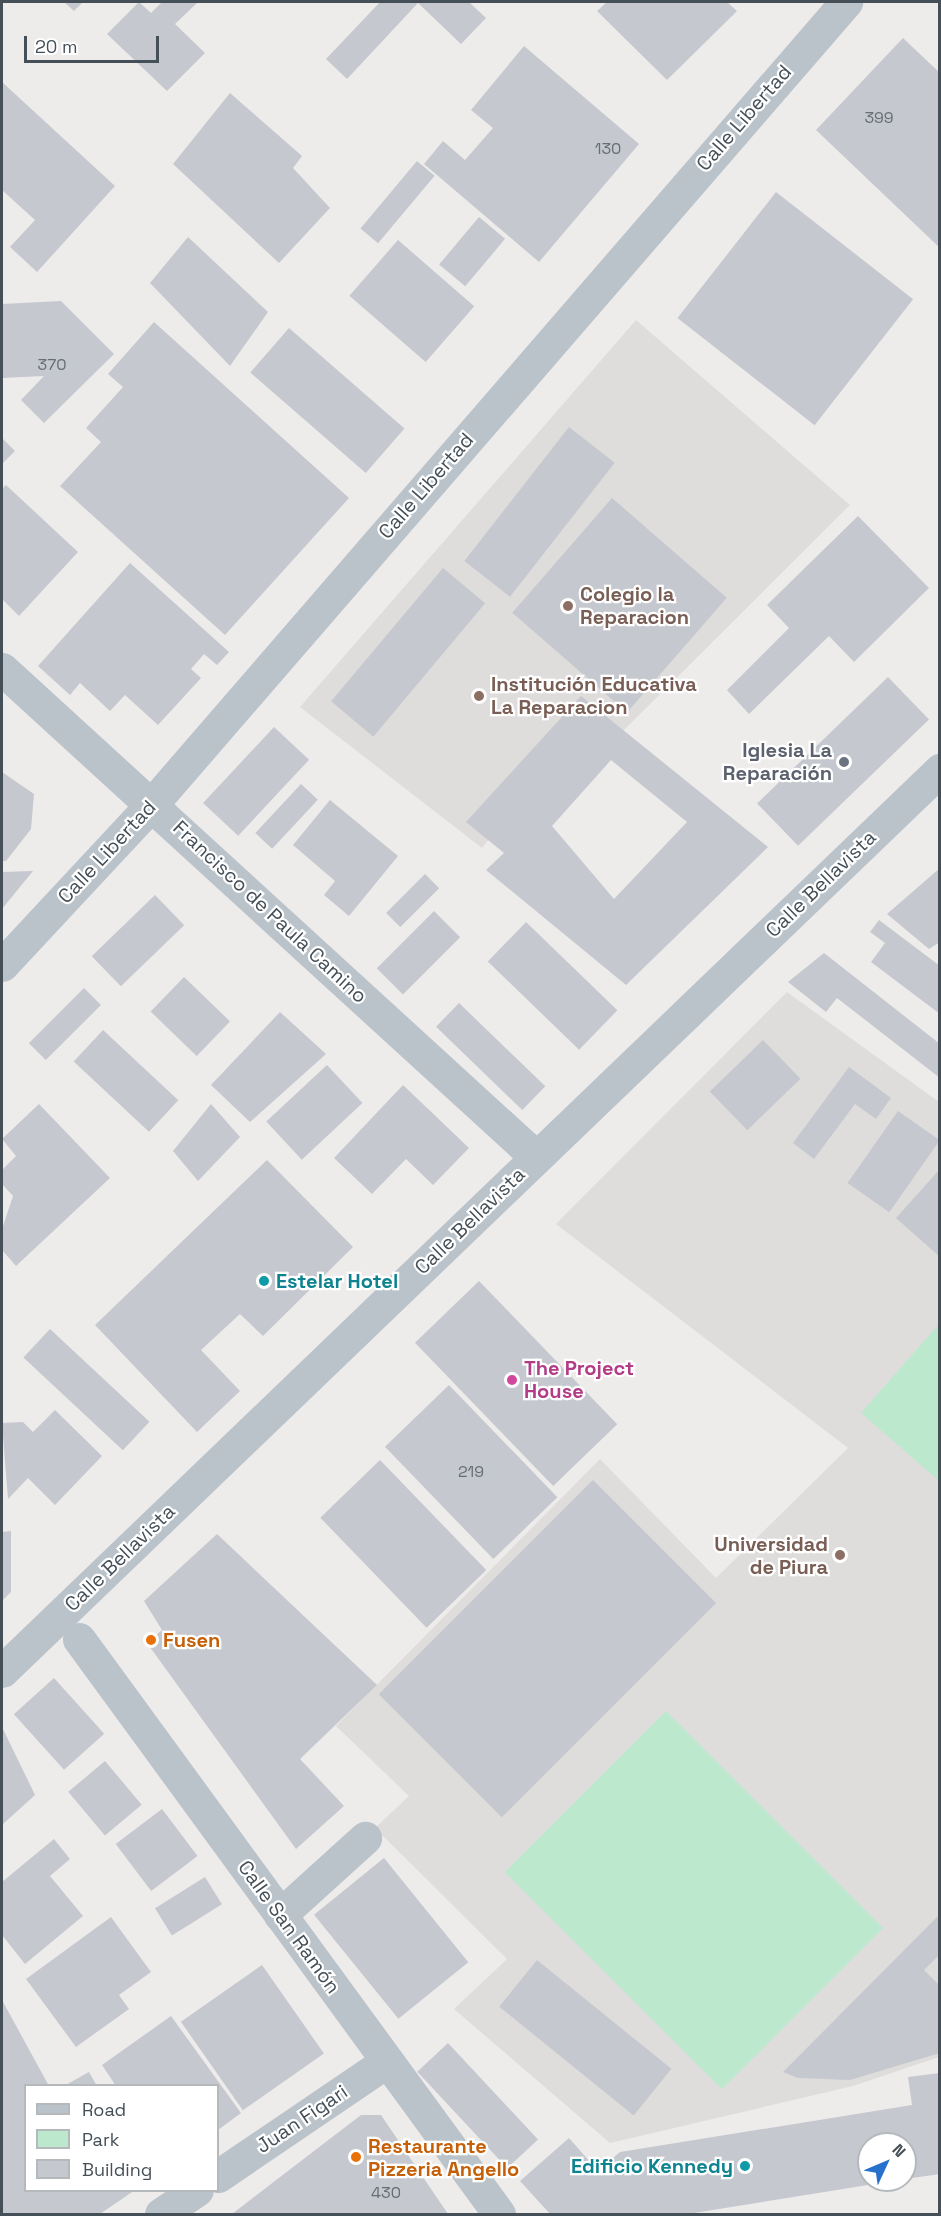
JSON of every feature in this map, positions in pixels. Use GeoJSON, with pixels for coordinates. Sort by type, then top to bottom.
{"type":"FeatureCollection","features":[{"type":"Feature","properties":{"kind":"street","name":"Calle Libertad"},"geometry":{"type":"LineString","coordinates":[[2,965],[152,804],[846,2]]}},
{"type":"Feature","properties":{"kind":"street","name":"Francisco de Paula Camino"},"geometry":{"type":"LineString","coordinates":[[2,669],[536,1157]]}},
{"type":"Feature","properties":{"kind":"street","name":"Calle Bellavista"},"geometry":{"type":"LineString","coordinates":[[2,1671],[939,770]]}},
{"type":"Feature","properties":{"kind":"street","name":"Calle San Ramón"},"geometry":{"type":"LineString","coordinates":[[80,1639],[499,2214]]}},
{"type":"Feature","properties":{"kind":"street"},"geometry":{"type":"LineString","coordinates":[[280,1915],[365,1838]]}},
{"type":"Feature","properties":{"kind":"street","name":"Juan Figari"},"geometry":{"type":"LineString","coordinates":[[219,2175],[387,2061]]}},
{"type":"Feature","properties":{"kind":"street"},"geometry":{"type":"LineString","coordinates":[[161,2214],[194,2192]]}},
{"type":"Feature","properties":{"kind":"shaded area","name":"Colegio la Reparacion"},"geometry":{"type":"Polygon","coordinates":[[[636,320],[850,505],[620,734],[591,710],[482,848],[300,707],[636,320]]]}},
{"type":"Feature","properties":{"kind":"shaded area","name":"Universidad de Piura"},"geometry":{"type":"Polygon","coordinates":[[[787,992],[939,1102],[939,2057],[853,2086],[610,2143],[454,2009],[507,1959],[375,1828],[409,1796],[336,1726],[600,1459],[716,1578],[848,1448],[556,1224],[787,992]]]}},
{"type":"Feature","properties":{"kind":"green space"},"geometry":{"type":"Polygon","coordinates":[[[939,1324],[939,1481],[861,1413],[939,1324]]]}},
{"type":"Feature","properties":{"kind":"green space"},"geometry":{"type":"Polygon","coordinates":[[[666,1711],[883,1928],[722,2089],[505,1872],[666,1711]]]}},
{"type":"Feature","properties":{"kind":"building"},"geometry":{"type":"Polygon","coordinates":[[[64,2],[83,2],[74,11],[64,2]]]}},
{"type":"Feature","properties":{"kind":"building"},"geometry":{"type":"Polygon","coordinates":[[[139,2],[151,13],[162,2],[198,2],[175,24],[205,53],[167,91],[107,34],[139,2]]]}},
{"type":"Feature","properties":{"kind":"building"},"geometry":{"type":"Polygon","coordinates":[[[380,2],[469,2],[486,18],[461,44],[418,3],[347,79],[326,59],[380,2]]]}},
{"type":"Feature","properties":{"kind":"building"},"geometry":{"type":"Polygon","coordinates":[[[607,2],[727,2],[737,11],[667,80],[597,11],[607,2]]]}},
{"type":"Feature","properties":{"kind":"building"},"geometry":{"type":"Polygon","coordinates":[[[903,38],[940,73],[940,248],[816,130],[903,38]]]}},
{"type":"Feature","properties":{"kind":"building"},"geometry":{"type":"Polygon","coordinates":[[[524,46],[639,144],[539,262],[424,164],[443,141],[465,160],[493,128],[471,110],[524,46]]]}},
{"type":"Feature","properties":{"kind":"building"},"geometry":{"type":"Polygon","coordinates":[[[2,82],[115,186],[37,272],[10,247],[35,220],[2,190],[2,82]]]}},
{"type":"Feature","properties":{"kind":"building"},"geometry":{"type":"Polygon","coordinates":[[[230,93],[302,156],[293,168],[330,208],[279,263],[173,164],[230,93]]]}},
{"type":"Feature","properties":{"kind":"building"},"geometry":{"type":"Polygon","coordinates":[[[417,161],[435,176],[378,243],[360,228],[417,161]]]}},
{"type":"Feature","properties":{"kind":"building"},"geometry":{"type":"Polygon","coordinates":[[[776,192],[913,299],[815,425],[677,318],[776,192]]]}},
{"type":"Feature","properties":{"kind":"building"},"geometry":{"type":"Polygon","coordinates":[[[479,217],[505,239],[465,286],[439,264],[479,217]]]}},
{"type":"Feature","properties":{"kind":"building"},"geometry":{"type":"Polygon","coordinates":[[[188,237],[268,312],[230,366],[150,283],[188,237]]]}},
{"type":"Feature","properties":{"kind":"building"},"geometry":{"type":"Polygon","coordinates":[[[398,240],[474,306],[426,362],[349,296],[398,240]]]}},
{"type":"Feature","properties":{"kind":"building"},"geometry":{"type":"Polygon","coordinates":[[[61,301],[114,354],[44,423],[21,400],[44,376],[2,378],[2,304],[61,301]]]}},
{"type":"Feature","properties":{"kind":"building"},"geometry":{"type":"Polygon","coordinates":[[[154,322],[349,498],[225,635],[60,486],[101,442],[86,428],[123,387],[108,374],[154,322]]]}},
{"type":"Feature","properties":{"kind":"building"},"geometry":{"type":"Polygon","coordinates":[[[289,328],[404,428],[366,473],[250,373],[289,328]]]}},
{"type":"Feature","properties":{"kind":"building"},"geometry":{"type":"Polygon","coordinates":[[[569,427],[615,463],[510,597],[464,561],[569,427]]]}},
{"type":"Feature","properties":{"kind":"building"},"geometry":{"type":"Polygon","coordinates":[[[2,438],[15,451],[2,464],[2,438]]]}},
{"type":"Feature","properties":{"kind":"building"},"geometry":{"type":"Polygon","coordinates":[[[6,485],[78,552],[19,616],[2,599],[2,489],[6,485]]]}},
{"type":"Feature","properties":{"kind":"building"},"geometry":{"type":"Polygon","coordinates":[[[612,498],[727,598],[627,712],[512,613],[612,498]]]}},
{"type":"Feature","properties":{"kind":"building"},"geometry":{"type":"Polygon","coordinates":[[[858,516],[929,588],[854,662],[829,636],[749,714],[727,690],[789,628],[767,605],[858,516]]]}},
{"type":"Feature","properties":{"kind":"building"},"geometry":{"type":"Polygon","coordinates":[[[130,563],[229,652],[217,665],[204,654],[191,669],[201,678],[158,725],[125,695],[110,711],[80,683],[70,695],[38,666],[130,563]]]}},
{"type":"Feature","properties":{"kind":"building"},"geometry":{"type":"Polygon","coordinates":[[[443,568],[485,603],[373,737],[331,701],[443,568]]]}},
{"type":"Feature","properties":{"kind":"building","name":"Iglesia La Reparación"},"geometry":{"type":"Polygon","coordinates":[[[888,677],[929,719],[798,846],[757,803],[888,677]]]}},
{"type":"Feature","properties":{"kind":"building"},"geometry":{"type":"Polygon","coordinates":[[[581,696],[768,847],[626,985],[486,870],[504,853],[466,822],[581,696]],[[611,760],[552,826],[614,899],[687,822],[611,760]]]}},
{"type":"Feature","properties":{"kind":"building"},"geometry":{"type":"Polygon","coordinates":[[[274,727],[309,760],[238,836],[203,803],[274,727]]]}},
{"type":"Feature","properties":{"kind":"building"},"geometry":{"type":"Polygon","coordinates":[[[2,772],[34,794],[31,829],[6,861],[2,861],[2,772]]]}},
{"type":"Feature","properties":{"kind":"building"},"geometry":{"type":"Polygon","coordinates":[[[301,784],[318,800],[272,849],[255,833],[301,784]]]}},
{"type":"Feature","properties":{"kind":"building"},"geometry":{"type":"Polygon","coordinates":[[[330,800],[398,856],[349,916],[324,895],[335,881],[293,845],[330,800]]]}},
{"type":"Feature","properties":{"kind":"building"},"geometry":{"type":"Polygon","coordinates":[[[940,868],[940,942],[929,949],[887,914],[940,868]]]}},
{"type":"Feature","properties":{"kind":"building"},"geometry":{"type":"Polygon","coordinates":[[[33,871],[2,909],[2,872],[33,871]]]}},
{"type":"Feature","properties":{"kind":"building"},"geometry":{"type":"Polygon","coordinates":[[[425,874],[439,888],[400,927],[386,913],[425,874]]]}},
{"type":"Feature","properties":{"kind":"building"},"geometry":{"type":"Polygon","coordinates":[[[155,895],[184,925],[121,986],[92,956],[155,895]]]}},
{"type":"Feature","properties":{"kind":"building"},"geometry":{"type":"Polygon","coordinates":[[[434,911],[460,937],[403,994],[377,968],[434,911]]]}},
{"type":"Feature","properties":{"kind":"building"},"geometry":{"type":"Polygon","coordinates":[[[879,920],[940,966],[940,1014],[871,962],[885,943],[870,932],[879,920]]]}},
{"type":"Feature","properties":{"kind":"building"},"geometry":{"type":"Polygon","coordinates":[[[526,922],[617,1010],[579,1050],[488,962],[526,922]]]}},
{"type":"Feature","properties":{"kind":"building"},"geometry":{"type":"Polygon","coordinates":[[[824,953],[940,1044],[940,1078],[837,998],[826,1012],[788,982],[824,953]]]}},
{"type":"Feature","properties":{"kind":"building"},"geometry":{"type":"Polygon","coordinates":[[[184,977],[230,1021],[197,1056],[151,1012],[184,977]]]}},
{"type":"Feature","properties":{"kind":"building"},"geometry":{"type":"Polygon","coordinates":[[[84,988],[101,1005],[46,1060],[29,1043],[84,988]]]}},
{"type":"Feature","properties":{"kind":"building"},"geometry":{"type":"Polygon","coordinates":[[[459,1003],[545,1086],[522,1110],[436,1027],[459,1003]]]}},
{"type":"Feature","properties":{"kind":"building"},"geometry":{"type":"Polygon","coordinates":[[[280,1012],[326,1054],[250,1122],[211,1085],[280,1012]]]}},
{"type":"Feature","properties":{"kind":"building"},"geometry":{"type":"Polygon","coordinates":[[[103,1030],[178,1100],[149,1132],[74,1061],[103,1030]]]}},
{"type":"Feature","properties":{"kind":"building"},"geometry":{"type":"Polygon","coordinates":[[[763,1040],[801,1079],[747,1130],[710,1091],[763,1040]]]}},
{"type":"Feature","properties":{"kind":"building"},"geometry":{"type":"Polygon","coordinates":[[[327,1065],[362,1103],[302,1160],[266,1122],[327,1065]]]}},
{"type":"Feature","properties":{"kind":"building"},"geometry":{"type":"Polygon","coordinates":[[[849,1067],[891,1098],[876,1119],[855,1104],[814,1159],[793,1143],[849,1067]]]}},
{"type":"Feature","properties":{"kind":"building"},"geometry":{"type":"Polygon","coordinates":[[[403,1085],[469,1148],[433,1185],[406,1159],[372,1194],[334,1158],[403,1085]]]}},
{"type":"Feature","properties":{"kind":"building"},"geometry":{"type":"Polygon","coordinates":[[[39,1104],[110,1178],[16,1266],[2,1250],[2,1229],[13,1196],[2,1184],[2,1170],[16,1156],[2,1139],[39,1104]]]}},
{"type":"Feature","properties":{"kind":"building"},"geometry":{"type":"Polygon","coordinates":[[[211,1104],[240,1137],[198,1181],[173,1151],[211,1104]]]}},
{"type":"Feature","properties":{"kind":"building"},"geometry":{"type":"Polygon","coordinates":[[[898,1111],[940,1140],[889,1212],[848,1183],[898,1111]]]}},
{"type":"Feature","properties":{"kind":"building"},"geometry":{"type":"Polygon","coordinates":[[[267,1160],[353,1247],[263,1336],[240,1314],[201,1350],[240,1391],[197,1432],[95,1325],[267,1160]]]}},
{"type":"Feature","properties":{"kind":"building"},"geometry":{"type":"Polygon","coordinates":[[[940,1169],[940,1257],[896,1218],[940,1169]]]}},
{"type":"Feature","properties":{"kind":"building","name":"The Project House"},"geometry":{"type":"Polygon","coordinates":[[[479,1281],[617,1424],[553,1486],[415,1343],[479,1281]]]}},
{"type":"Feature","properties":{"kind":"building"},"geometry":{"type":"Polygon","coordinates":[[[50,1329],[149,1422],[123,1450],[23,1358],[50,1329]]]}},
{"type":"Feature","properties":{"kind":"building"},"geometry":{"type":"Polygon","coordinates":[[[449,1385],[557,1497],[493,1559],[385,1447],[449,1385]]]}},
{"type":"Feature","properties":{"kind":"building"},"geometry":{"type":"Polygon","coordinates":[[[55,1410],[102,1456],[55,1505],[28,1478],[8,1499],[2,1423],[23,1422],[33,1432],[55,1410]]]}},
{"type":"Feature","properties":{"kind":"building"},"geometry":{"type":"Polygon","coordinates":[[[380,1460],[486,1570],[427,1628],[320,1518],[380,1460]]]}},
{"type":"Feature","properties":{"kind":"building"},"geometry":{"type":"Polygon","coordinates":[[[593,1480],[716,1603],[502,1817],[379,1694],[593,1480]]]}},
{"type":"Feature","properties":{"kind":"building"},"geometry":{"type":"Polygon","coordinates":[[[11,1531],[11,1592],[2,1601],[2,1532],[11,1531]]]}},
{"type":"Feature","properties":{"kind":"building"},"geometry":{"type":"Polygon","coordinates":[[[217,1534],[377,1685],[300,1759],[344,1806],[296,1849],[147,1643],[162,1630],[144,1601],[217,1534]]]}},
{"type":"Feature","properties":{"kind":"building"},"geometry":{"type":"Polygon","coordinates":[[[54,1678],[104,1734],[64,1770],[14,1714],[54,1678]]]}},
{"type":"Feature","properties":{"kind":"building"},"geometry":{"type":"Polygon","coordinates":[[[2,1727],[35,1795],[2,1825],[2,1727]]]}},
{"type":"Feature","properties":{"kind":"building"},"geometry":{"type":"Polygon","coordinates":[[[105,1761],[142,1805],[105,1836],[68,1792],[105,1761]]]}},
{"type":"Feature","properties":{"kind":"building"},"geometry":{"type":"Polygon","coordinates":[[[162,1809],[198,1856],[151,1891],[116,1844],[162,1809]]]}},
{"type":"Feature","properties":{"kind":"building"},"geometry":{"type":"Polygon","coordinates":[[[54,1839],[70,1859],[50,1876],[83,1916],[25,1964],[2,1935],[2,1882],[54,1839]]]}},
{"type":"Feature","properties":{"kind":"building"},"geometry":{"type":"Polygon","coordinates":[[[384,1858],[468,1962],[398,2019],[314,1915],[384,1858]]]}},
{"type":"Feature","properties":{"kind":"building"},"geometry":{"type":"Polygon","coordinates":[[[205,1877],[222,1904],[172,1935],[155,1908],[205,1877]]]}},
{"type":"Feature","properties":{"kind":"building"},"geometry":{"type":"Polygon","coordinates":[[[940,1914],[940,1954],[924,1970],[940,1986],[940,2053],[850,2080],[798,2078],[783,2072],[940,1914]]]}},
{"type":"Feature","properties":{"kind":"building"},"geometry":{"type":"Polygon","coordinates":[[[111,1917],[151,1972],[119,1995],[129,2009],[76,2047],[26,1979],[111,1917]]]}},
{"type":"Feature","properties":{"kind":"building"},"geometry":{"type":"Polygon","coordinates":[[[537,1960],[671,2069],[634,2116],[499,2007],[537,1960]]]}},
{"type":"Feature","properties":{"kind":"building"},"geometry":{"type":"Polygon","coordinates":[[[262,1965],[324,2053],[243,2110],[181,2022],[262,1965]]]}},
{"type":"Feature","properties":{"kind":"building"},"geometry":{"type":"Polygon","coordinates":[[[2,2000],[48,2084],[24,2084],[24,2192],[132,2192],[100,2214],[2,2214],[2,2000]]]}},
{"type":"Feature","properties":{"kind":"building"},"geometry":{"type":"Polygon","coordinates":[[[171,2016],[241,2113],[219,2129],[219,2084],[115,2084],[102,2065],[171,2016]]]}},
{"type":"Feature","properties":{"kind":"building"},"geometry":{"type":"Polygon","coordinates":[[[448,2043],[538,2140],[507,2168],[417,2072],[448,2043]]]}},
{"type":"Feature","properties":{"kind":"building"},"geometry":{"type":"Polygon","coordinates":[[[89,2072],[96,2084],[68,2084],[89,2072]]]}},
{"type":"Feature","properties":{"kind":"building","name":"Edificio Kennedy"},"geometry":{"type":"Polygon","coordinates":[[[940,2073],[940,2174],[917,2177],[917,2132],[857,2132],[857,2187],[688,2214],[550,2214],[520,2181],[569,2138],[598,2171],[620,2152],[912,2105],[908,2077],[940,2073]]]}},
{"type":"Feature","properties":{"kind":"building"},"geometry":{"type":"Polygon","coordinates":[[[361,2115],[381,2115],[448,2214],[232,2214],[361,2115]]]}},
{"type":"Feature","properties":{"kind":"place","name":"Colegio la Reparacion"},"geometry":{"type":"Point","coordinates":[568,606]}},
{"type":"Feature","properties":{"kind":"place","name":"Institución Educativa La Reparacion"},"geometry":{"type":"Point","coordinates":[479,696]}},
{"type":"Feature","properties":{"kind":"place","name":"Iglesia La Reparación"},"geometry":{"type":"Point","coordinates":[844,762]}},
{"type":"Feature","properties":{"kind":"place","name":"Estelar Hotel"},"geometry":{"type":"Point","coordinates":[264,1281]}},
{"type":"Feature","properties":{"kind":"place","name":"The Project House"},"geometry":{"type":"Point","coordinates":[512,1380]}},
{"type":"Feature","properties":{"kind":"place","name":"Universidad de Piura"},"geometry":{"type":"Point","coordinates":[840,1555]}},
{"type":"Feature","properties":{"kind":"place","name":"Fusen"},"geometry":{"type":"Point","coordinates":[151,1640]}},
{"type":"Feature","properties":{"kind":"place","name":"Restaurante Pizzeria Angello"},"geometry":{"type":"Point","coordinates":[356,2157]}},
{"type":"Feature","properties":{"kind":"place","name":"Edificio Kennedy"},"geometry":{"type":"Point","coordinates":[745,2166]}}]}
